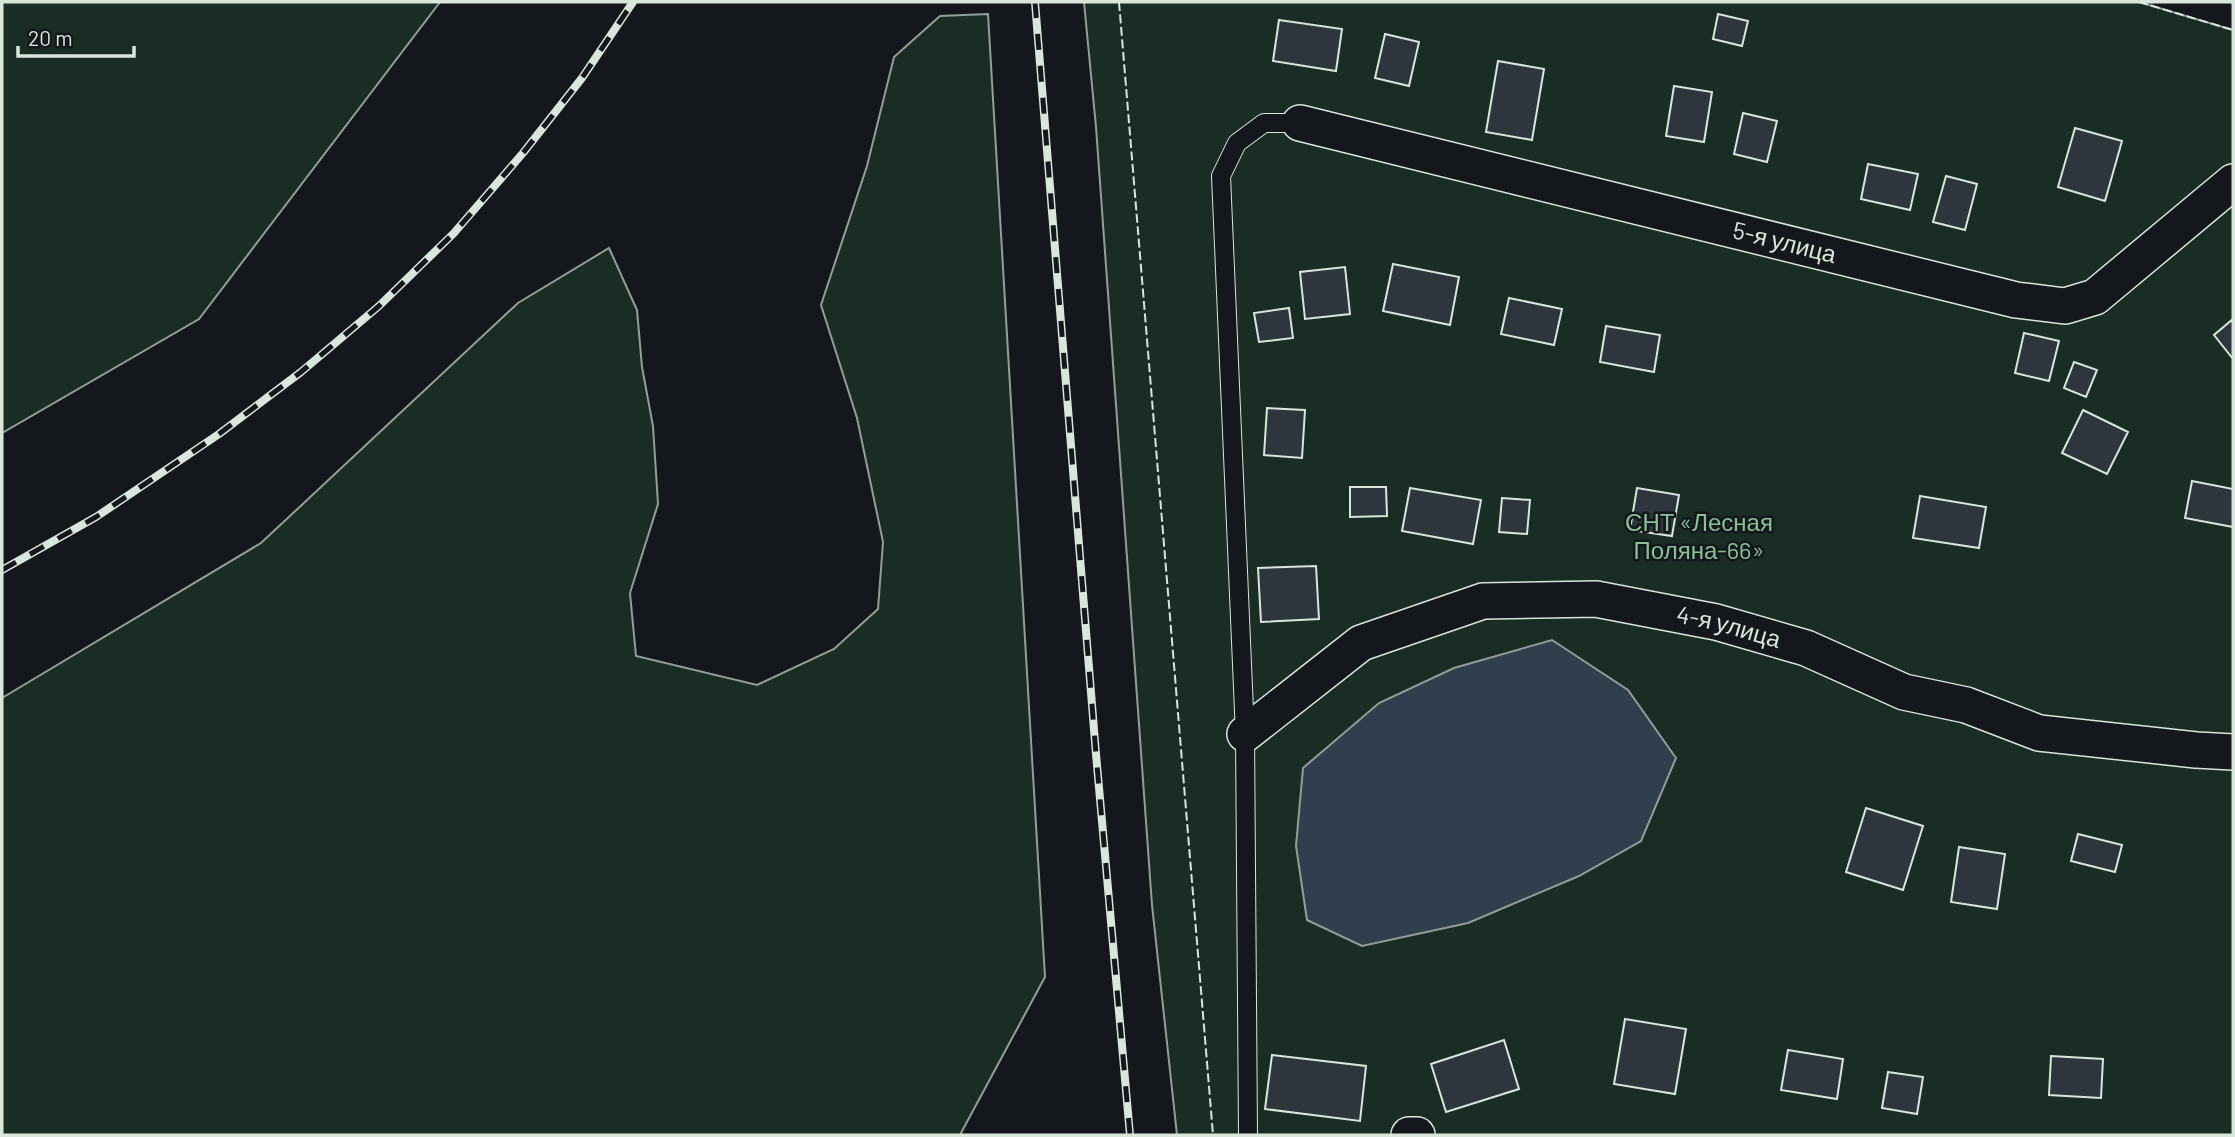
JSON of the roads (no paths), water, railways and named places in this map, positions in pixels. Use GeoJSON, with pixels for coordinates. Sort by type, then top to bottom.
{"type":"FeatureCollection","features":[{"type":"Feature","properties":{"kind":"street","name":"5-я улица"},"geometry":{"type":"LineString","coordinates":[[1300,123],[2016,300],[2065,306],[2095,297],[2233,182]]}},
{"type":"Feature","properties":{"kind":"street","name":"4-я улица"},"geometry":{"type":"LineString","coordinates":[[1245,734],[1361,643],[1483,601],[1597,599],[1716,622],[1806,648],[1904,692],[1966,705],[2039,733],[2196,750],[2233,751]]}},
{"type":"Feature","properties":{"kind":"street"},"geometry":{"type":"LineString","coordinates":[[1409,1135],[1417,1135]]}},
{"type":"Feature","properties":{"kind":"lane"},"geometry":{"type":"LineString","coordinates":[[1248,1135],[1245,734],[1222,176],[1237,143],[1264,123],[1300,123]]}},
{"type":"Feature","properties":{"kind":"water"},"geometry":{"type":"Polygon","coordinates":[[[1552,640],[1628,690],[1676,758],[1641,841],[1579,876],[1468,923],[1362,946],[1307,920],[1296,846],[1303,768],[1379,703],[1454,668],[1552,640]]]}},
{"type":"Feature","properties":{"kind":"railway"},"geometry":{"type":"LineString","coordinates":[[2,570],[96,517],[219,434],[301,372],[379,306],[454,233],[523,153],[582,78],[633,2]]}},
{"type":"Feature","properties":{"kind":"railway"},"geometry":{"type":"LineString","coordinates":[[1035,2],[1130,1135]]}},
{"type":"Feature","properties":{"kind":"park label","name":"СНТ «Лесная Поляна-66»"},"geometry":{"type":"Point","coordinates":[1699,537]}}]}
